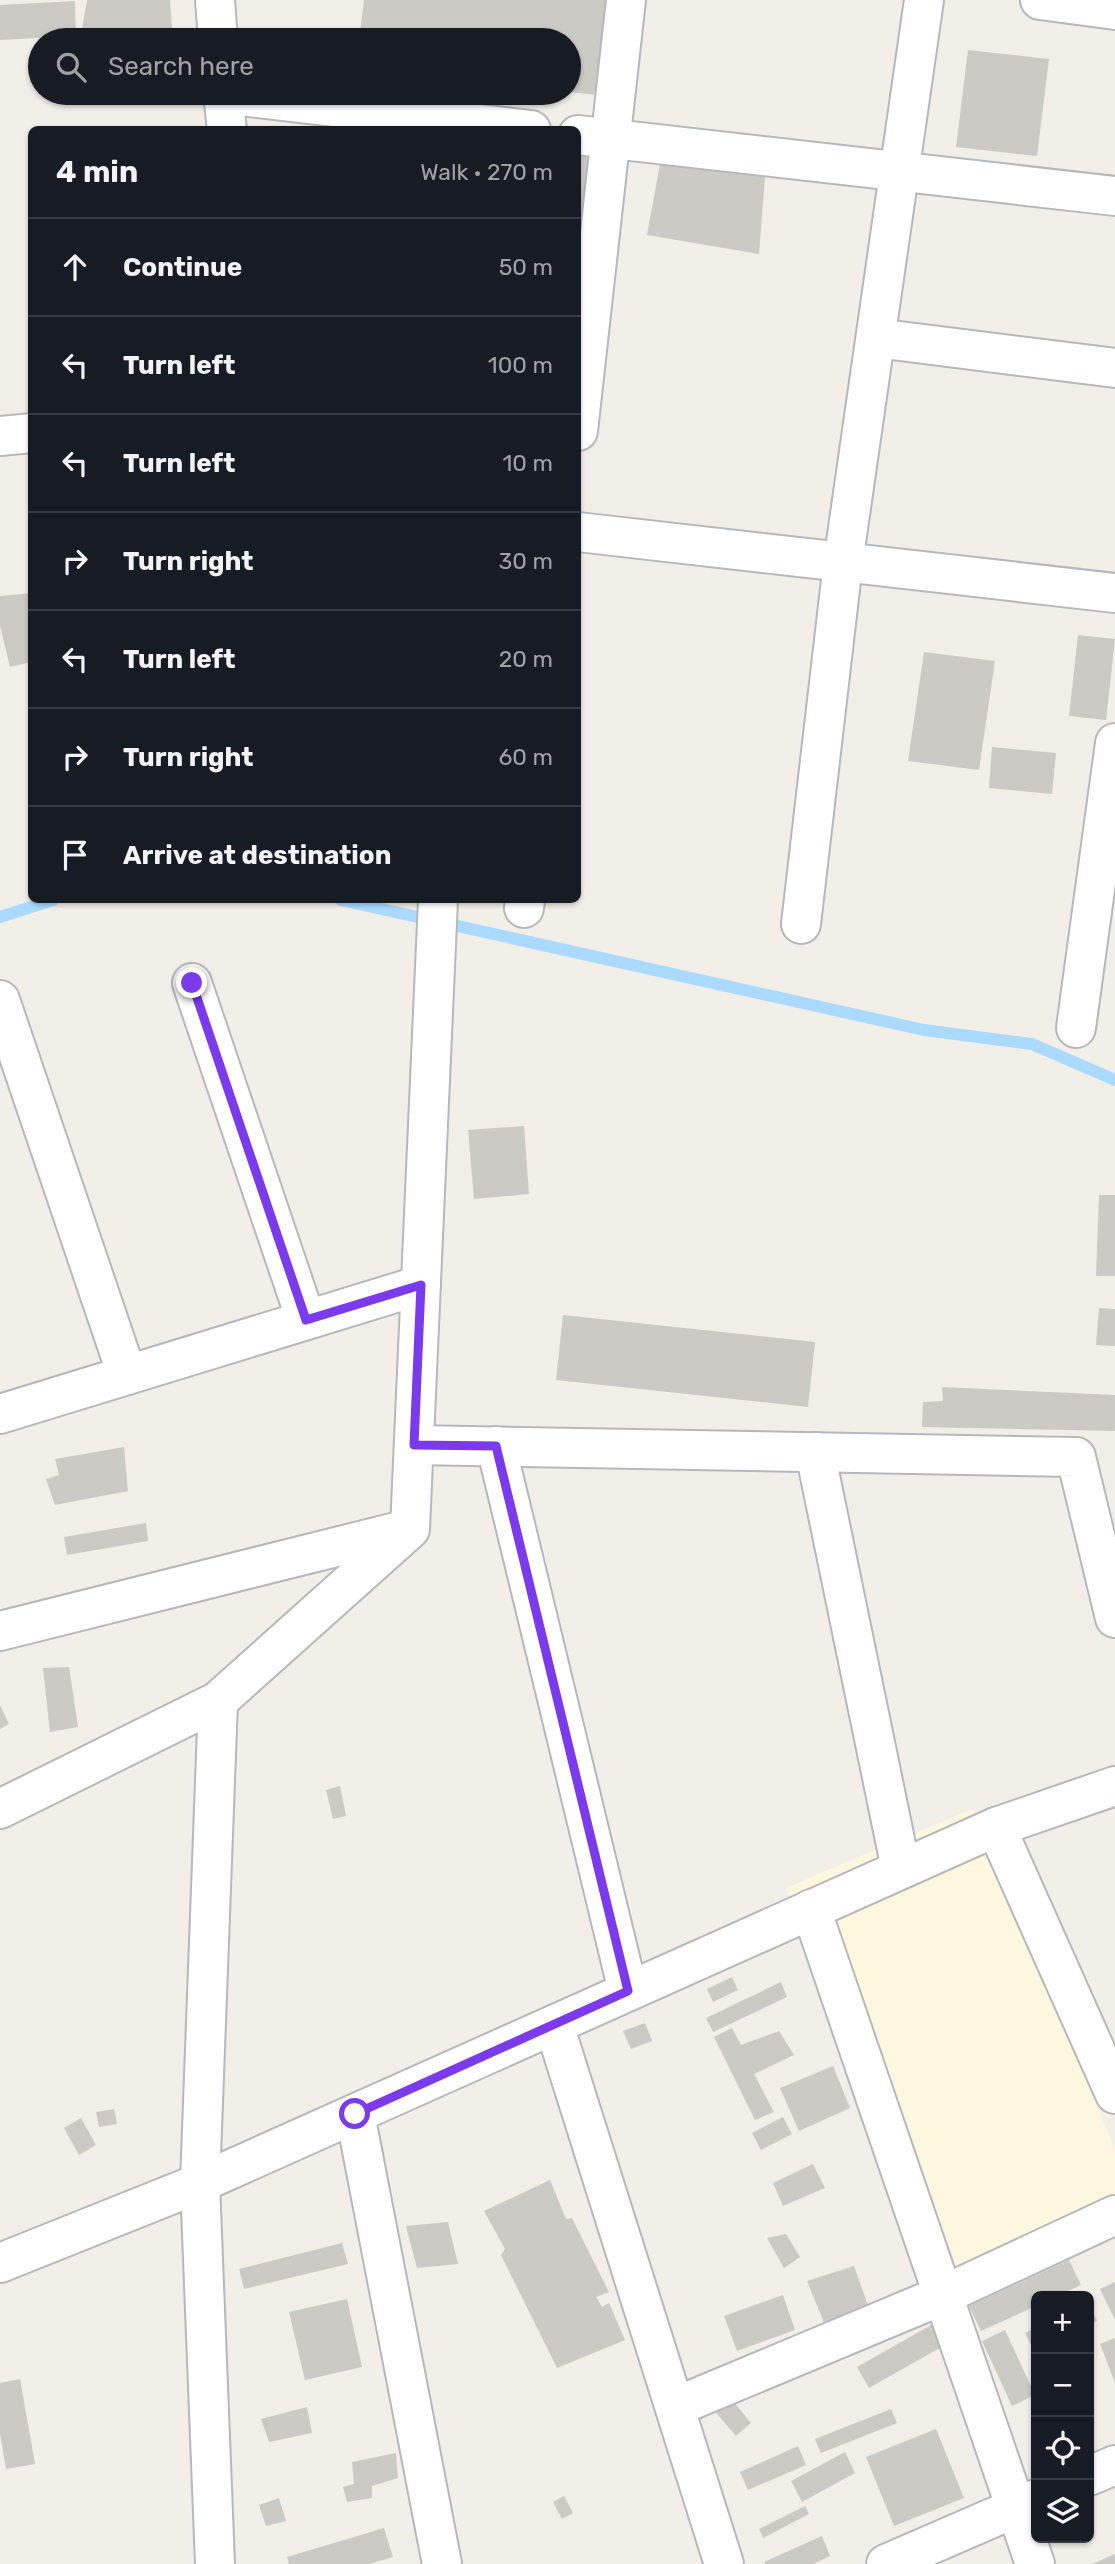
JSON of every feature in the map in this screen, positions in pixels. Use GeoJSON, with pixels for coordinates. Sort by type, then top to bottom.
{"type":"FeatureCollection","features":[{"type":"Feature","properties":{"kind":"street"},"geometry":{"type":"LineString","coordinates":[[215,0],[217,28]]}},
{"type":"Feature","properties":{"kind":"street"},"geometry":{"type":"LineString","coordinates":[[581,376],[594,137],[626,0]]}},
{"type":"Feature","properties":{"kind":"street"},"geometry":{"type":"LineString","coordinates":[[801,924],[843,563],[924,0]]}},
{"type":"Feature","properties":{"kind":"street"},"geometry":{"type":"LineString","coordinates":[[1040,0],[1115,10]]}},
{"type":"Feature","properties":{"kind":"street"},"geometry":{"type":"LineString","coordinates":[[225,106],[480,126]]}},
{"type":"Feature","properties":{"kind":"street"},"geometry":{"type":"LineString","coordinates":[[594,137],[1115,196]]}},
{"type":"Feature","properties":{"kind":"street"},"geometry":{"type":"LineString","coordinates":[[876,338],[1115,368]]}},
{"type":"Feature","properties":{"kind":"street"},"geometry":{"type":"LineString","coordinates":[[0,436],[28,433]]}},
{"type":"Feature","properties":{"kind":"street"},"geometry":{"type":"LineString","coordinates":[[581,532],[1115,593]]}},
{"type":"Feature","properties":{"kind":"street"},"geometry":{"type":"LineString","coordinates":[[1076,1028],[1115,743]]}},
{"type":"Feature","properties":{"kind":"street"},"geometry":{"type":"LineString","coordinates":[[0,1809],[218,1701],[410,1529],[438,903]]}},
{"type":"Feature","properties":{"kind":"street"},"geometry":{"type":"LineString","coordinates":[[192,983],[306,1320]]}},
{"type":"Feature","properties":{"kind":"street"},"geometry":{"type":"LineString","coordinates":[[0,1000],[127,1375]]}},
{"type":"Feature","properties":{"kind":"street"},"geometry":{"type":"LineString","coordinates":[[0,1414],[421,1285]]}},
{"type":"Feature","properties":{"kind":"street"},"geometry":{"type":"LineString","coordinates":[[414,1445],[1076,1457],[1109,1564],[1115,1618]]}},
{"type":"Feature","properties":{"kind":"street"},"geometry":{"type":"LineString","coordinates":[[496,1446],[628,1991]]}},
{"type":"Feature","properties":{"kind":"street"},"geometry":{"type":"LineString","coordinates":[[815,1452],[901,1869]]}},
{"type":"Feature","properties":{"kind":"street"},"geometry":{"type":"LineString","coordinates":[[0,1631],[410,1529]]}},
{"type":"Feature","properties":{"kind":"street"},"geometry":{"type":"LineString","coordinates":[[215,2564],[200,2183],[218,1701]]}},
{"type":"Feature","properties":{"kind":"street"},"geometry":{"type":"LineString","coordinates":[[0,2263],[200,2183],[996,1828],[1115,1786]]}},
{"type":"Feature","properties":{"kind":"street"},"geometry":{"type":"LineString","coordinates":[[996,1828],[1115,2094]]}},
{"type":"Feature","properties":{"kind":"street"},"geometry":{"type":"LineString","coordinates":[[811,1909],[943,2295],[1026,2504],[1035,2564]]}},
{"type":"Feature","properties":{"kind":"street"},"geometry":{"type":"LineString","coordinates":[[554,2025],[724,2564]]}},
{"type":"Feature","properties":{"kind":"street"},"geometry":{"type":"LineString","coordinates":[[355,2114],[442,2564]]}},
{"type":"Feature","properties":{"kind":"street"},"geometry":{"type":"LineString","coordinates":[[675,2407],[943,2295],[1115,2215]]}},
{"type":"Feature","properties":{"kind":"street"},"geometry":{"type":"LineString","coordinates":[[1094,2474],[1115,2465]]}},
{"type":"Feature","properties":{"kind":"street"},"geometry":{"type":"LineString","coordinates":[[886,2564],[1026,2504]]}},
{"type":"Feature","properties":{"kind":"shaded area"},"geometry":{"type":"Polygon","coordinates":[[[972,1809],[1115,2149],[1115,2205],[949,2276],[786,1888],[972,1809]]]}},
{"type":"Feature","properties":{"kind":"building"},"geometry":{"type":"Polygon","coordinates":[[[87,0],[170,0],[172,28],[82,28],[87,0]]]}},
{"type":"Feature","properties":{"kind":"building"},"geometry":{"type":"Polygon","coordinates":[[[364,0],[615,0],[607,96],[581,93],[581,28],[360,28],[364,0]]]}},
{"type":"Feature","properties":{"kind":"building"},"geometry":{"type":"Polygon","coordinates":[[[75,1],[76,28],[28,28],[28,39],[0,40],[0,5],[75,1]]]}},
{"type":"Feature","properties":{"kind":"building"},"geometry":{"type":"Polygon","coordinates":[[[968,50],[1049,59],[1037,156],[956,147],[968,50]]]}},
{"type":"Feature","properties":{"kind":"building"},"geometry":{"type":"Polygon","coordinates":[[[581,141],[617,144],[603,240],[581,238],[581,141]]]}},
{"type":"Feature","properties":{"kind":"building"},"geometry":{"type":"Polygon","coordinates":[[[660,164],[765,177],[759,254],[647,235],[660,164]]]}},
{"type":"Feature","properties":{"kind":"building"},"geometry":{"type":"Polygon","coordinates":[[[28,593],[28,663],[10,667],[0,626],[0,596],[28,593]]]}},
{"type":"Feature","properties":{"kind":"building"},"geometry":{"type":"Polygon","coordinates":[[[1078,635],[1115,639],[1106,720],[1069,716],[1078,635]]]}},
{"type":"Feature","properties":{"kind":"building"},"geometry":{"type":"Polygon","coordinates":[[[924,652],[995,661],[979,770],[908,761],[924,652]]]}},
{"type":"Feature","properties":{"kind":"building"},"geometry":{"type":"Polygon","coordinates":[[[992,747],[1056,753],[1052,794],[989,788],[992,747]]]}},
{"type":"Feature","properties":{"kind":"building"},"geometry":{"type":"Polygon","coordinates":[[[524,1126],[529,1194],[474,1199],[468,1130],[524,1126]]]}},
{"type":"Feature","properties":{"kind":"building"},"geometry":{"type":"Polygon","coordinates":[[[1099,1195],[1115,1195],[1115,1276],[1096,1276],[1099,1195]]]}},
{"type":"Feature","properties":{"kind":"building"},"geometry":{"type":"Polygon","coordinates":[[[1099,1308],[1115,1309],[1115,1346],[1096,1345],[1099,1308]]]}},
{"type":"Feature","properties":{"kind":"building"},"geometry":{"type":"Polygon","coordinates":[[[563,1315],[815,1342],[808,1407],[556,1380],[563,1315]]]}},
{"type":"Feature","properties":{"kind":"building"},"geometry":{"type":"Polygon","coordinates":[[[942,1387],[1115,1395],[1115,1431],[922,1427],[923,1402],[943,1401],[942,1387]]]}},
{"type":"Feature","properties":{"kind":"building"},"geometry":{"type":"Polygon","coordinates":[[[124,1447],[128,1491],[55,1505],[46,1479],[59,1475],[55,1459],[124,1447]]]}},
{"type":"Feature","properties":{"kind":"building"},"geometry":{"type":"Polygon","coordinates":[[[146,1523],[148,1541],[67,1555],[64,1537],[146,1523]]]}},
{"type":"Feature","properties":{"kind":"building"},"geometry":{"type":"Polygon","coordinates":[[[69,1667],[78,1727],[50,1732],[43,1668],[69,1667]]]}},
{"type":"Feature","properties":{"kind":"building"},"geometry":{"type":"Polygon","coordinates":[[[0,1705],[9,1724],[0,1729],[0,1705]]]}},
{"type":"Feature","properties":{"kind":"building"},"geometry":{"type":"Polygon","coordinates":[[[340,1786],[346,1816],[333,1819],[326,1790],[340,1786]]]}},
{"type":"Feature","properties":{"kind":"building"},"geometry":{"type":"Polygon","coordinates":[[[732,1977],[738,1990],[713,2002],[707,1989],[732,1977]]]}},
{"type":"Feature","properties":{"kind":"building"},"geometry":{"type":"Polygon","coordinates":[[[781,1982],[787,1997],[713,2032],[706,2018],[781,1982]]]}},
{"type":"Feature","properties":{"kind":"building"},"geometry":{"type":"Polygon","coordinates":[[[645,2023],[652,2041],[631,2049],[623,2031],[645,2023]]]}},
{"type":"Feature","properties":{"kind":"building"},"geometry":{"type":"Polygon","coordinates":[[[732,2028],[741,2045],[779,2031],[794,2055],[754,2074],[774,2112],[755,2120],[714,2037],[732,2028]]]}},
{"type":"Feature","properties":{"kind":"building"},"geometry":{"type":"Polygon","coordinates":[[[833,2066],[850,2108],[799,2131],[780,2088],[833,2066]]]}},
{"type":"Feature","properties":{"kind":"building"},"geometry":{"type":"Polygon","coordinates":[[[114,2109],[117,2124],[99,2127],[96,2112],[114,2109]]]}},
{"type":"Feature","properties":{"kind":"building"},"geometry":{"type":"Polygon","coordinates":[[[783,2117],[792,2134],[761,2150],[752,2133],[783,2117]]]}},
{"type":"Feature","properties":{"kind":"building"},"geometry":{"type":"Polygon","coordinates":[[[81,2118],[96,2145],[79,2155],[64,2128],[81,2118]]]}},
{"type":"Feature","properties":{"kind":"building"},"geometry":{"type":"Polygon","coordinates":[[[813,2164],[825,2188],[783,2206],[773,2183],[813,2164]]]}},
{"type":"Feature","properties":{"kind":"building"},"geometry":{"type":"Polygon","coordinates":[[[550,2180],[566,2219],[572,2218],[609,2292],[596,2297],[602,2307],[609,2303],[625,2340],[557,2368],[501,2255],[505,2249],[484,2211],[550,2180]]]}},
{"type":"Feature","properties":{"kind":"building"},"geometry":{"type":"Polygon","coordinates":[[[448,2222],[458,2264],[417,2268],[406,2226],[448,2222]]]}},
{"type":"Feature","properties":{"kind":"building"},"geometry":{"type":"Polygon","coordinates":[[[786,2234],[800,2257],[784,2268],[767,2238],[786,2234]]]}},
{"type":"Feature","properties":{"kind":"building"},"geometry":{"type":"Polygon","coordinates":[[[342,2243],[348,2264],[244,2289],[239,2269],[342,2243]]]}},
{"type":"Feature","properties":{"kind":"building"},"geometry":{"type":"Polygon","coordinates":[[[1069,2260],[1081,2285],[1068,2291],[1031,2291],[1031,2308],[981,2331],[969,2306],[1069,2260]]]}},
{"type":"Feature","properties":{"kind":"building"},"geometry":{"type":"Polygon","coordinates":[[[854,2266],[870,2311],[825,2325],[807,2281],[854,2266]]]}},
{"type":"Feature","properties":{"kind":"building"},"geometry":{"type":"Polygon","coordinates":[[[1115,2282],[1115,2320],[1100,2289],[1115,2282]]]}},
{"type":"Feature","properties":{"kind":"building"},"geometry":{"type":"Polygon","coordinates":[[[783,2295],[795,2330],[737,2351],[724,2316],[783,2295]]]}},
{"type":"Feature","properties":{"kind":"building"},"geometry":{"type":"Polygon","coordinates":[[[347,2299],[362,2367],[305,2380],[289,2312],[347,2299]]]}},
{"type":"Feature","properties":{"kind":"building"},"geometry":{"type":"Polygon","coordinates":[[[940,2320],[952,2341],[869,2388],[857,2367],[940,2320]]]}},
{"type":"Feature","properties":{"kind":"building"},"geometry":{"type":"Polygon","coordinates":[[[1005,2330],[1031,2386],[1031,2397],[1012,2406],[982,2341],[1005,2330]]]}},
{"type":"Feature","properties":{"kind":"building"},"geometry":{"type":"Polygon","coordinates":[[[1031,2330],[1031,2345],[1025,2333],[1031,2330]]]}},
{"type":"Feature","properties":{"kind":"building"},"geometry":{"type":"Polygon","coordinates":[[[1115,2338],[1115,2383],[1100,2344],[1115,2338]]]}},
{"type":"Feature","properties":{"kind":"building"},"geometry":{"type":"Polygon","coordinates":[[[20,2379],[35,2464],[6,2469],[0,2433],[0,2383],[20,2379]]]}},
{"type":"Feature","properties":{"kind":"building"},"geometry":{"type":"Polygon","coordinates":[[[729,2396],[751,2423],[736,2436],[713,2409],[729,2396]]]}},
{"type":"Feature","properties":{"kind":"building"},"geometry":{"type":"Polygon","coordinates":[[[307,2407],[312,2433],[269,2442],[261,2419],[307,2407]]]}},
{"type":"Feature","properties":{"kind":"building"},"geometry":{"type":"Polygon","coordinates":[[[891,2409],[897,2423],[821,2453],[815,2439],[891,2409]]]}},
{"type":"Feature","properties":{"kind":"building"},"geometry":{"type":"Polygon","coordinates":[[[936,2429],[964,2498],[894,2526],[866,2457],[936,2429]]]}},
{"type":"Feature","properties":{"kind":"building"},"geometry":{"type":"Polygon","coordinates":[[[798,2446],[806,2465],[748,2490],[740,2472],[798,2446]]]}},
{"type":"Feature","properties":{"kind":"building"},"geometry":{"type":"Polygon","coordinates":[[[845,2452],[855,2473],[802,2502],[791,2481],[845,2452]]]}},
{"type":"Feature","properties":{"kind":"building"},"geometry":{"type":"Polygon","coordinates":[[[396,2453],[398,2478],[372,2486],[372,2498],[347,2502],[343,2487],[354,2484],[352,2462],[396,2453]]]}},
{"type":"Feature","properties":{"kind":"building"},"geometry":{"type":"Polygon","coordinates":[[[564,2496],[573,2513],[562,2519],[553,2502],[564,2496]]]}},
{"type":"Feature","properties":{"kind":"building"},"geometry":{"type":"Polygon","coordinates":[[[279,2498],[286,2521],[266,2526],[259,2505],[279,2498]]]}},
{"type":"Feature","properties":{"kind":"building"},"geometry":{"type":"Polygon","coordinates":[[[805,2506],[809,2514],[763,2538],[759,2529],[805,2506]]]}},
{"type":"Feature","properties":{"kind":"building"},"geometry":{"type":"Polygon","coordinates":[[[384,2528],[393,2557],[369,2564],[289,2564],[287,2557],[384,2528]]]}},
{"type":"Feature","properties":{"kind":"building"},"geometry":{"type":"Polygon","coordinates":[[[822,2536],[830,2556],[813,2564],[764,2562],[822,2536]]]}},
{"type":"Feature","properties":{"kind":"building"},"geometry":{"type":"Polygon","coordinates":[[[1115,2554],[1115,2564],[1092,2564],[1115,2554]]]}},
{"type":"Feature","properties":{"kind":"waterway"},"geometry":{"type":"LineString","coordinates":[[0,917],[44,903]]}},
{"type":"Feature","properties":{"kind":"waterway"},"geometry":{"type":"LineString","coordinates":[[354,903],[924,1030],[1032,1044],[1115,1080]]}},
{"type":"Feature","properties":{"kind":"route"},"geometry":{"type":"LineString","coordinates":[[192,983],[306,1320],[421,1285],[414,1445],[496,1446],[628,1991],[355,2114]]}}]}
